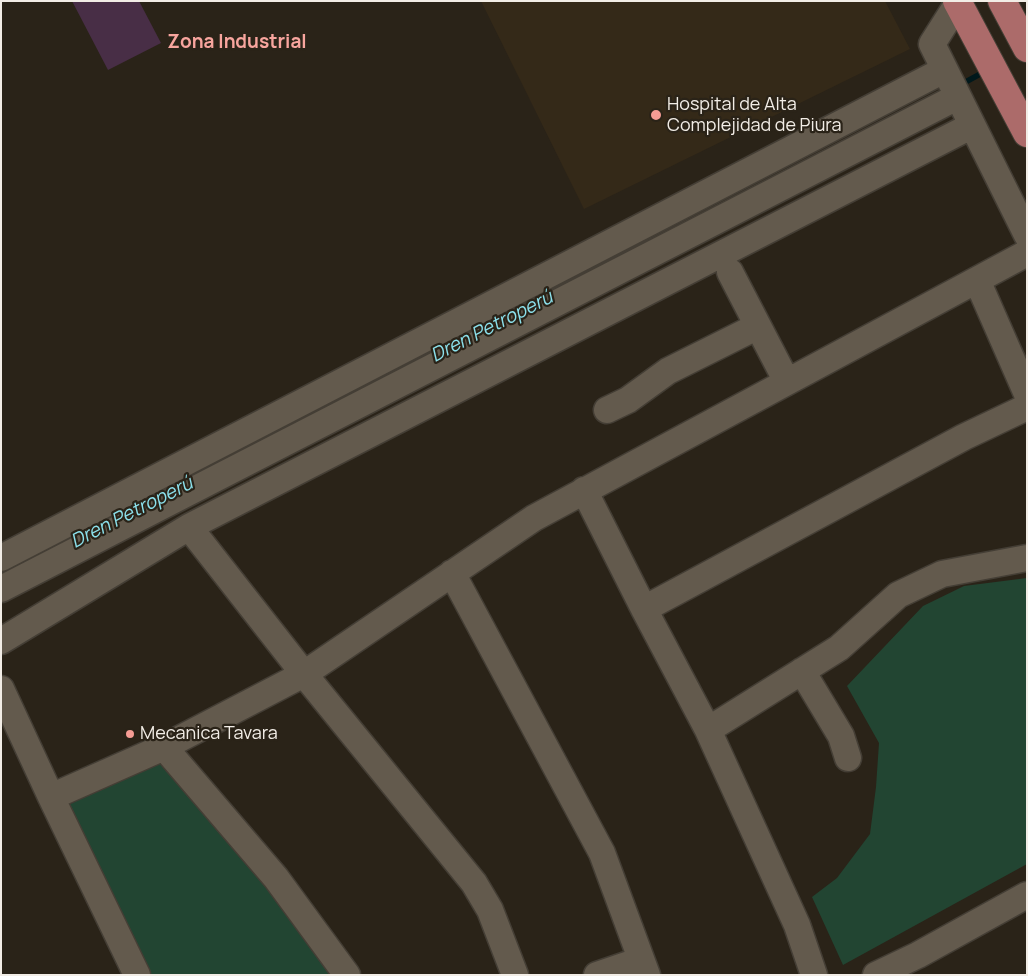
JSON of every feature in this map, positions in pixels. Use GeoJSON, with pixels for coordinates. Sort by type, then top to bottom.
{"type":"FeatureCollection","features":[{"type":"Feature","properties":{"kind":"main road"},"geometry":{"type":"LineString","coordinates":[[1002,1],[1027,48]]}},
{"type":"Feature","properties":{"kind":"main road"},"geometry":{"type":"LineString","coordinates":[[958,2],[1027,134]]}},
{"type":"Feature","properties":{"kind":"street"},"geometry":{"type":"LineString","coordinates":[[958,2],[932,44],[971,126],[1027,235]]}},
{"type":"Feature","properties":{"kind":"street"},"geometry":{"type":"LineString","coordinates":[[1,558],[944,70]]}},
{"type":"Feature","properties":{"kind":"street"},"geometry":{"type":"LineString","coordinates":[[1,588],[957,97]]}},
{"type":"Feature","properties":{"kind":"street"},"geometry":{"type":"LineString","coordinates":[[1,641],[189,527],[971,126]]}},
{"type":"Feature","properties":{"kind":"street"},"geometry":{"type":"LineString","coordinates":[[50,797],[164,746],[304,674],[534,518],[1027,254]]}},
{"type":"Feature","properties":{"kind":"street"},"geometry":{"type":"LineString","coordinates":[[730,272],[788,382]]}},
{"type":"Feature","properties":{"kind":"street"},"geometry":{"type":"LineString","coordinates":[[977,280],[1027,394]]}},
{"type":"Feature","properties":{"kind":"street"},"geometry":{"type":"LineString","coordinates":[[606,410],[628,400],[668,371],[758,326]]}},
{"type":"Feature","properties":{"kind":"street"},"geometry":{"type":"LineString","coordinates":[[644,609],[964,437],[1027,407]]}},
{"type":"Feature","properties":{"kind":"street"},"geometry":{"type":"LineString","coordinates":[[584,490],[708,730],[797,925],[814,975]]}},
{"type":"Feature","properties":{"kind":"street"},"geometry":{"type":"LineString","coordinates":[[189,527],[304,674],[474,883],[484,898],[514,975]]}},
{"type":"Feature","properties":{"kind":"street"},"geometry":{"type":"LineString","coordinates":[[708,730],[839,648],[898,595],[922,582],[942,574],[1027,558]]}},
{"type":"Feature","properties":{"kind":"street"},"geometry":{"type":"LineString","coordinates":[[452,573],[602,853],[644,967],[597,975]]}},
{"type":"Feature","properties":{"kind":"street"},"geometry":{"type":"LineString","coordinates":[[802,671],[841,736],[848,758]]}},
{"type":"Feature","properties":{"kind":"street"},"geometry":{"type":"LineString","coordinates":[[1,689],[50,797],[137,975]]}},
{"type":"Feature","properties":{"kind":"street"},"geometry":{"type":"LineString","coordinates":[[164,746],[276,878],[347,975]]}},
{"type":"Feature","properties":{"kind":"street"},"geometry":{"type":"LineString","coordinates":[[876,975],[918,955],[1027,895]]}},
{"type":"Feature","properties":{"kind":"shaded area","name":"Hospital de Alta Complejidad de Piura"},"geometry":{"type":"Polygon","coordinates":[[[481,1],[885,1],[910,49],[584,209],[481,1]]]}},
{"type":"Feature","properties":{"kind":"green space"},"geometry":{"type":"Polygon","coordinates":[[[1027,578],[1027,864],[843,965],[812,897],[837,878],[870,834],[879,743],[847,686],[923,606],[964,586],[1027,578]]]}},
{"type":"Feature","properties":{"kind":"green space"},"geometry":{"type":"Polygon","coordinates":[[[157,761],[285,895],[331,975],[145,975],[62,808],[157,761]]]}},
{"type":"Feature","properties":{"kind":"building"},"geometry":{"type":"Polygon","coordinates":[[[72,1],[139,1],[161,43],[108,70],[72,1]]]}},
{"type":"Feature","properties":{"kind":"waterway","name":"Dren Petroperú"},"geometry":{"type":"LineString","coordinates":[[960,85],[982,73]]}},
{"type":"Feature","properties":{"kind":"place","name":"Hospital de Alta Complejidad de Piura"},"geometry":{"type":"Point","coordinates":[656,115]}},
{"type":"Feature","properties":{"kind":"place","name":"Mecanica Tavara"},"geometry":{"type":"Point","coordinates":[130,734]}},
{"type":"Feature","properties":{"kind":"district","name":"Zona Industrial"},"geometry":{"type":"Point","coordinates":[237,43]}}]}
